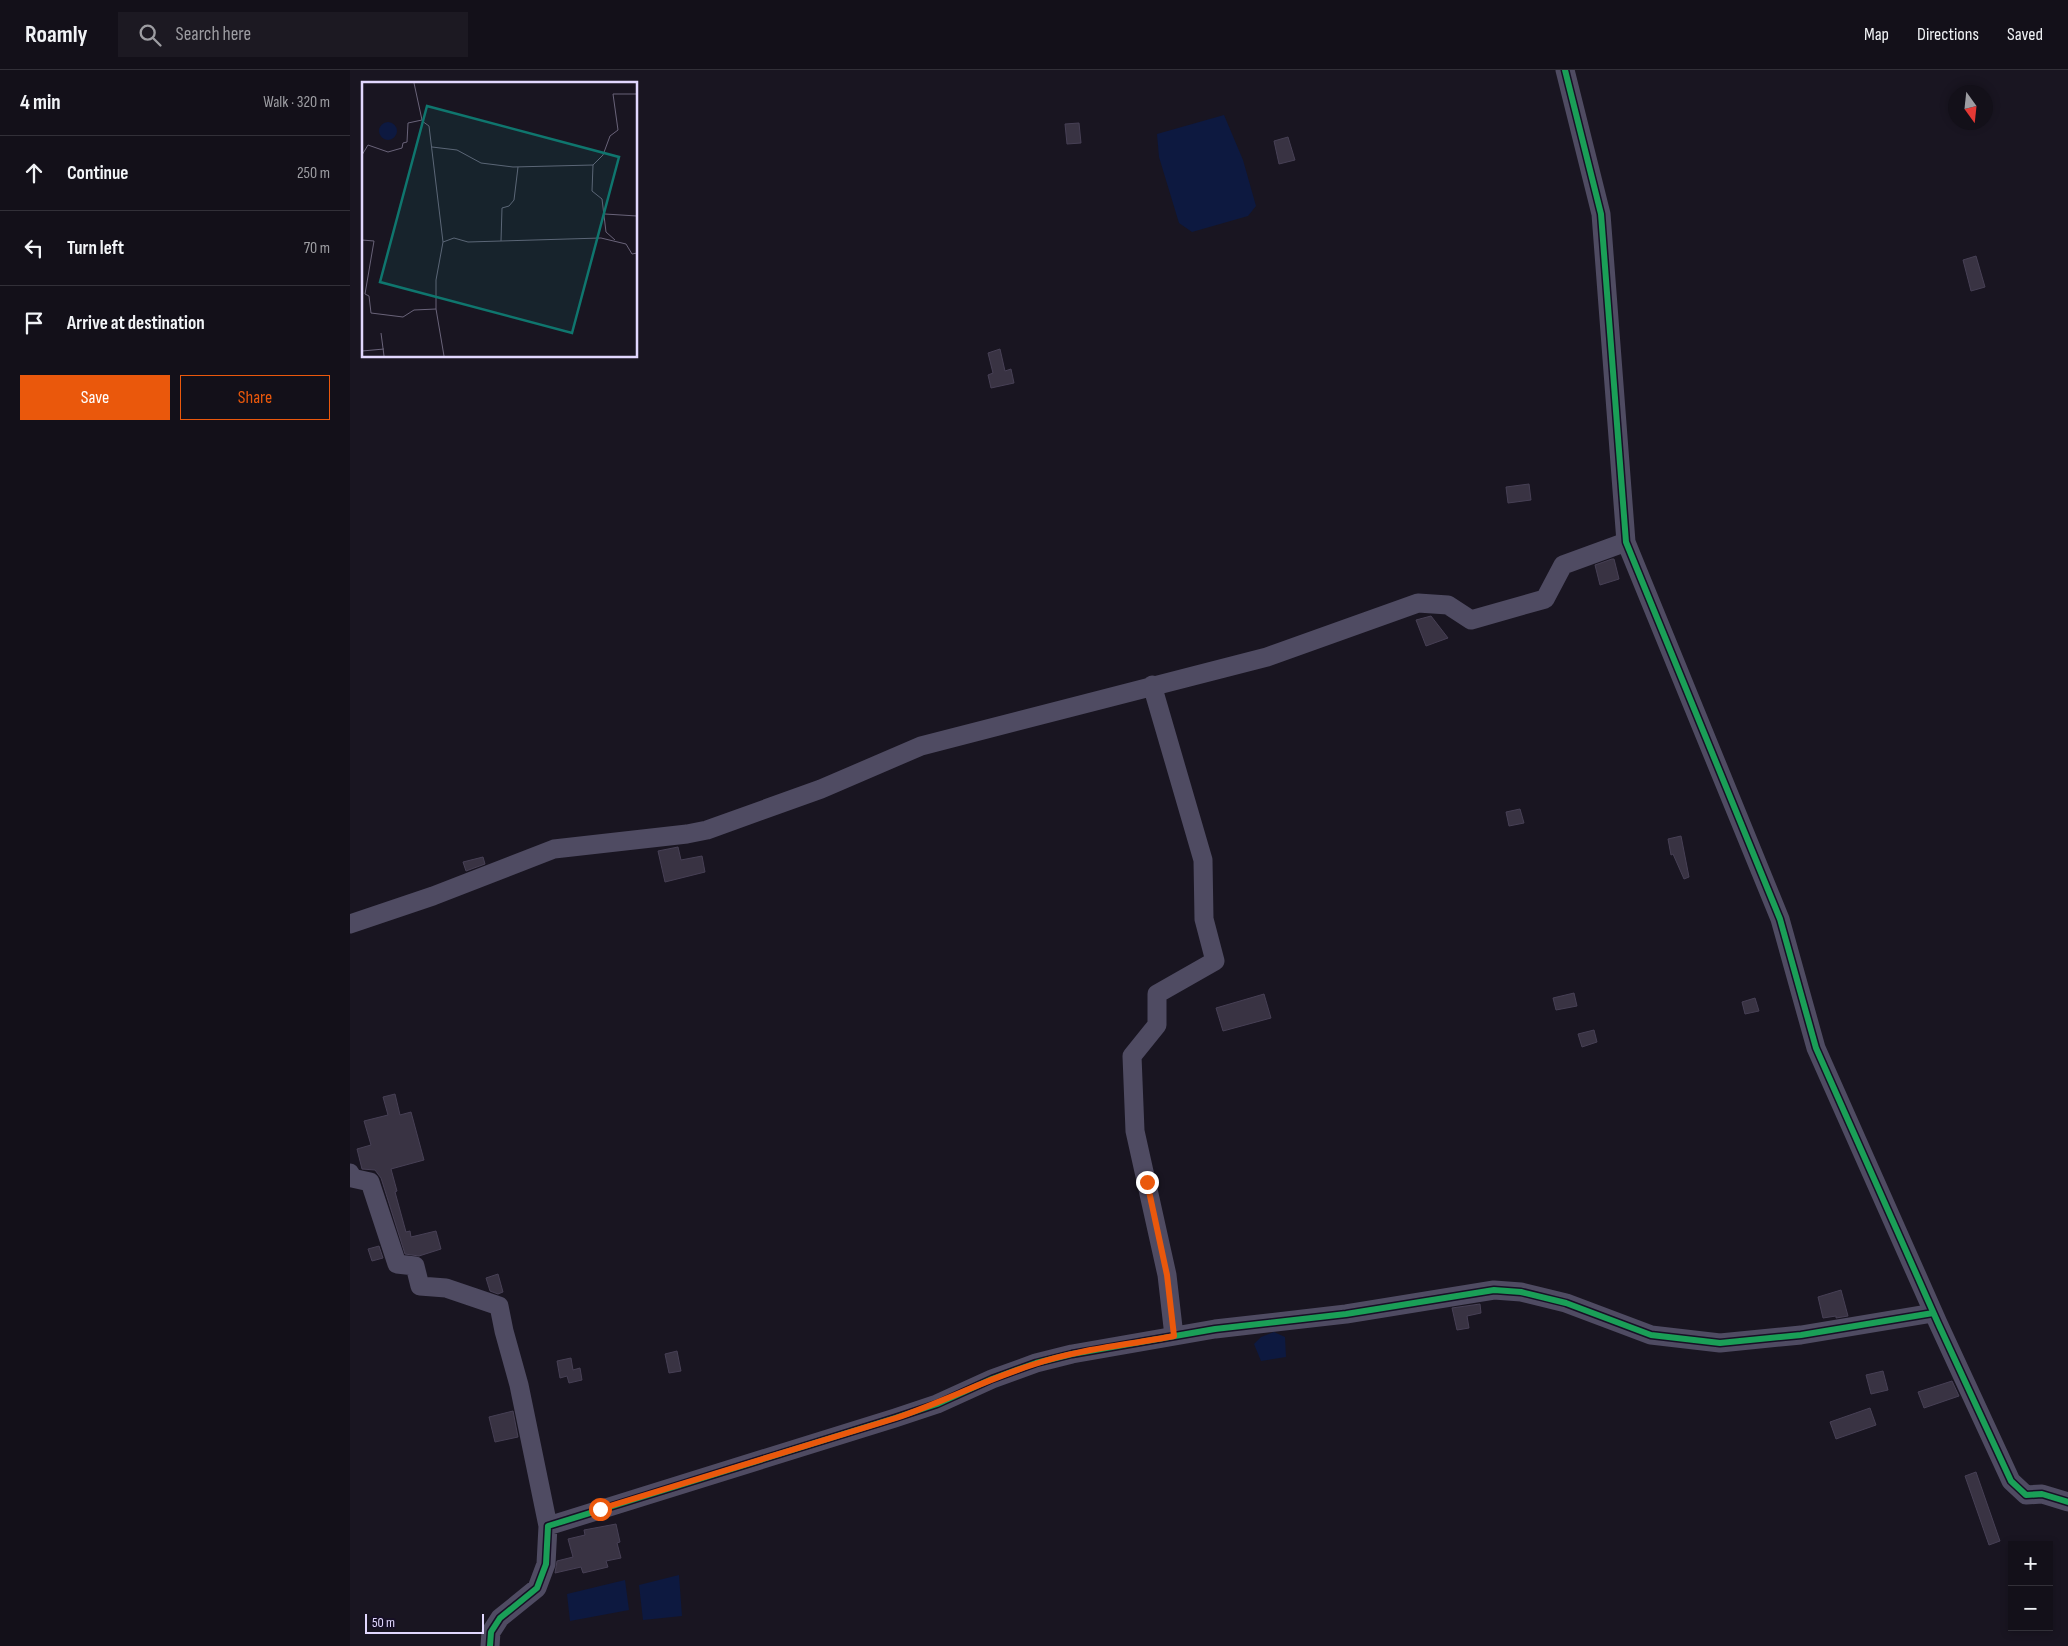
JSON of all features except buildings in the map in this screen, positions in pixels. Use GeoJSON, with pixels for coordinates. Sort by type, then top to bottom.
{"type":"FeatureCollection","features":[{"type":"Feature","properties":{"kind":"street"},"geometry":{"type":"LineString","coordinates":[[1565,70],[1601,214],[1626,542],[1780,919],[1816,1048],[1933,1313],[2012,1481],[2026,1495],[2042,1494],[2068,1502]]}},
{"type":"Feature","properties":{"kind":"street"},"geometry":{"type":"LineString","coordinates":[[350,924],[432,896],[554,849],[687,834],[706,830],[821,789],[921,746],[1152,685],[1267,657],[1418,602],[1448,605],[1471,620],[1545,599],[1563,565],[1626,542]]}},
{"type":"Feature","properties":{"kind":"street"},"geometry":{"type":"LineString","coordinates":[[1152,685],[1203,860],[1204,919],[1215,961],[1157,994],[1157,1025],[1132,1056],[1135,1131],[1167,1275],[1174,1336]]}},
{"type":"Feature","properties":{"kind":"street"},"geometry":{"type":"LineString","coordinates":[[350,1173],[352,1178],[370,1182],[397,1264],[415,1266],[420,1286],[446,1288],[499,1306],[519,1385],[548,1526],[546,1564],[538,1588],[500,1618],[491,1632],[490,1646]]}},
{"type":"Feature","properties":{"kind":"street"},"geometry":{"type":"LineString","coordinates":[[548,1526],[896,1418],[937,1404],[992,1379],[1036,1363],[1072,1354],[1216,1329],[1346,1314],[1494,1290],[1521,1292],[1566,1304],[1651,1335],[1720,1343],[1801,1335],[1933,1313]]}},
{"type":"Feature","properties":{"kind":"water"},"geometry":{"type":"Polygon","coordinates":[[[1224,115],[1243,160],[1256,206],[1248,216],[1192,232],[1179,223],[1159,157],[1157,134],[1224,115]]]}},
{"type":"Feature","properties":{"kind":"water"},"geometry":{"type":"Polygon","coordinates":[[[1274,1332],[1285,1337],[1286,1357],[1261,1361],[1254,1344],[1261,1337],[1274,1332]]]}},
{"type":"Feature","properties":{"kind":"water"},"geometry":{"type":"Polygon","coordinates":[[[679,1575],[682,1616],[643,1620],[639,1585],[679,1575]]]}},
{"type":"Feature","properties":{"kind":"water"},"geometry":{"type":"Polygon","coordinates":[[[625,1580],[629,1610],[570,1621],[567,1594],[625,1580]]]}},
{"type":"Feature","properties":{"kind":"cycle path"},"geometry":{"type":"LineString","coordinates":[[1565,70],[1601,214],[1626,542],[1780,919],[1816,1048],[1938,1323],[2011,1481],[2026,1495],[2042,1494],[2068,1502]]}},
{"type":"Feature","properties":{"kind":"cycle path"},"geometry":{"type":"LineString","coordinates":[[490,1646],[491,1632],[500,1618],[537,1588],[546,1564],[548,1526],[895,1418],[937,1404],[992,1379],[1036,1363],[1072,1354],[1215,1329],[1346,1314],[1494,1290],[1521,1292],[1566,1303],[1651,1335],[1720,1343],[1801,1335],[1933,1313]]}},
{"type":"Feature","properties":{"kind":"route"},"geometry":{"type":"LineString","coordinates":[[600,1509],[896,1418],[937,1404],[992,1379],[1036,1363],[1072,1354],[1174,1336],[1167,1275],[1147,1182]]}}]}
